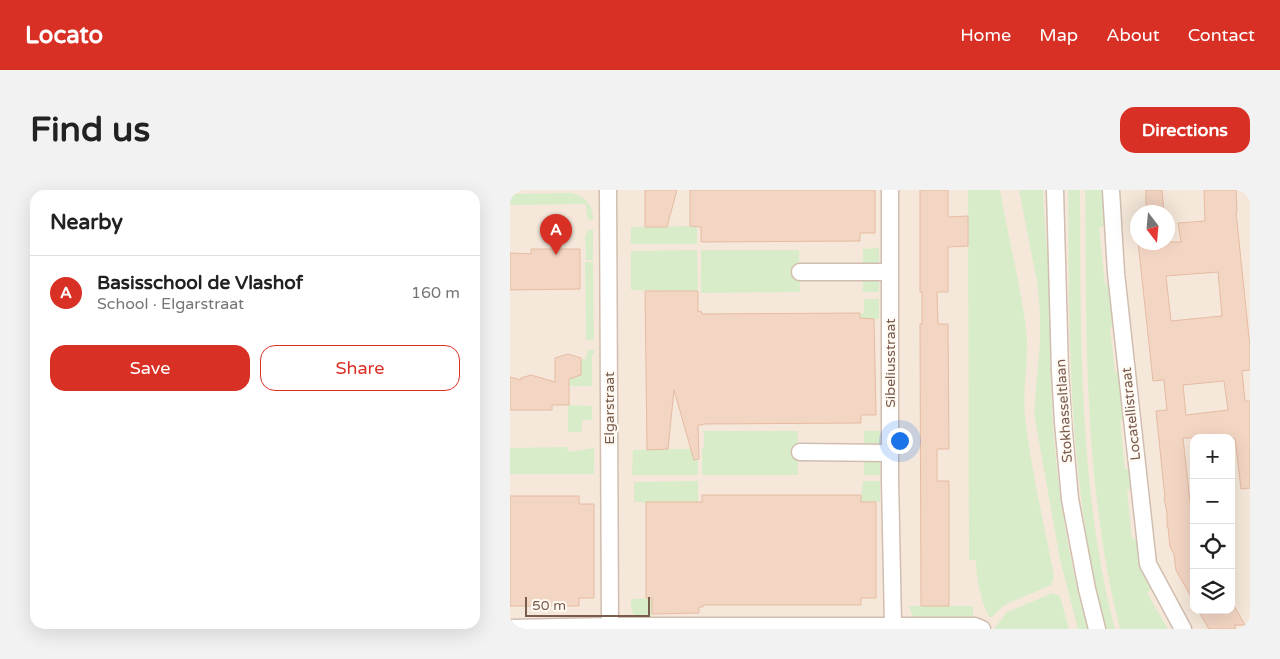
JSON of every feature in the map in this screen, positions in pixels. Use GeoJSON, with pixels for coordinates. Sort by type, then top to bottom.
{"type":"FeatureCollection","features":[{"type":"Feature","properties":{"kind":"street","name":"Elgarstraat"},"geometry":{"type":"LineString","coordinates":[[608,190],[610,626]]}},
{"type":"Feature","properties":{"kind":"street","name":"Sibeliusstraat"},"geometry":{"type":"LineString","coordinates":[[890,190],[890,453],[893,625]]}},
{"type":"Feature","properties":{"kind":"street","name":"Stokhasseltlaan"},"geometry":{"type":"LineString","coordinates":[[1055,190],[1061,379],[1070,499],[1087,589],[1097,629]]}},
{"type":"Feature","properties":{"kind":"street","name":"Locatellistraat"},"geometry":{"type":"LineString","coordinates":[[1111,190],[1116,273],[1148,564],[1183,629]]}},
{"type":"Feature","properties":{"kind":"street"},"geometry":{"type":"LineString","coordinates":[[800,272],[890,272]]}},
{"type":"Feature","properties":{"kind":"street"},"geometry":{"type":"LineString","coordinates":[[800,452],[890,453]]}},
{"type":"Feature","properties":{"kind":"street"},"geometry":{"type":"LineString","coordinates":[[510,628],[893,625],[975,626],[982,629]]}},
{"type":"Feature","properties":{"kind":"shaded area"},"geometry":{"type":"Polygon","coordinates":[[[510,190],[1250,190],[1250,629],[510,629],[510,190]]]}},
{"type":"Feature","properties":{"kind":"green space"},"geometry":{"type":"Polygon","coordinates":[[[968,190],[1000,190],[1026,328],[1025,416],[1034,476],[1054,576],[1051,585],[1004,605],[992,617],[989,617],[981,597],[976,560],[969,560],[968,190]]]}},
{"type":"Feature","properties":{"kind":"green space"},"geometry":{"type":"Polygon","coordinates":[[[1019,190],[1043,190],[1049,283],[1054,442],[1067,536],[1088,629],[1078,629],[1060,560],[1034,413],[1040,342],[1040,312],[1037,282],[1019,190]]]}},
{"type":"Feature","properties":{"kind":"green space"},"geometry":{"type":"Polygon","coordinates":[[[1068,190],[1080,190],[1082,355],[1088,466],[1103,576],[1115,629],[1106,629],[1093,575],[1084,521],[1078,466],[1070,356],[1068,190]]]}},
{"type":"Feature","properties":{"kind":"green space"},"geometry":{"type":"Polygon","coordinates":[[[1085,190],[1105,190],[1106,226],[1099,227],[1105,284],[1112,283],[1116,326],[1110,327],[1115,373],[1121,373],[1126,420],[1120,420],[1125,469],[1131,469],[1134,489],[1127,490],[1132,539],[1139,539],[1144,573],[1152,589],[1147,593],[1168,629],[1120,629],[1108,575],[1099,521],[1089,411],[1085,190]]]}},
{"type":"Feature","properties":{"kind":"green space"},"geometry":{"type":"Polygon","coordinates":[[[572,193],[582,197],[588,203],[592,210],[593,220],[589,220],[587,217],[586,204],[510,205],[510,194],[572,193]]]}},
{"type":"Feature","properties":{"kind":"green space"},"geometry":{"type":"Polygon","coordinates":[[[697,226],[697,244],[631,244],[631,227],[697,226]]]}},
{"type":"Feature","properties":{"kind":"green space"},"geometry":{"type":"Polygon","coordinates":[[[593,229],[593,260],[586,260],[585,235],[589,230],[593,229]]]}},
{"type":"Feature","properties":{"kind":"green space"},"geometry":{"type":"Polygon","coordinates":[[[879,248],[879,264],[863,264],[863,249],[879,248]]]}},
{"type":"Feature","properties":{"kind":"green space"},"geometry":{"type":"Polygon","coordinates":[[[697,250],[698,291],[631,290],[631,251],[697,250]]]}},
{"type":"Feature","properties":{"kind":"green space"},"geometry":{"type":"Polygon","coordinates":[[[701,250],[799,250],[800,292],[701,293],[701,250]]]}},
{"type":"Feature","properties":{"kind":"green space"},"geometry":{"type":"Polygon","coordinates":[[[585,262],[593,262],[594,340],[586,340],[585,262]]]}},
{"type":"Feature","properties":{"kind":"green space"},"geometry":{"type":"Polygon","coordinates":[[[863,277],[879,277],[879,292],[863,292],[863,277]]]}},
{"type":"Feature","properties":{"kind":"green space"},"geometry":{"type":"Polygon","coordinates":[[[864,299],[879,299],[879,319],[860,318],[860,314],[864,313],[864,299]]]}},
{"type":"Feature","properties":{"kind":"green space"},"geometry":{"type":"Polygon","coordinates":[[[588,350],[594,350],[592,355],[592,386],[569,386],[569,379],[581,375],[581,359],[586,359],[588,350]]]}},
{"type":"Feature","properties":{"kind":"green space"},"geometry":{"type":"Polygon","coordinates":[[[568,405],[592,406],[592,418],[594,420],[582,420],[582,432],[568,432],[568,405]]]}},
{"type":"Feature","properties":{"kind":"green space"},"geometry":{"type":"Polygon","coordinates":[[[702,431],[798,431],[798,475],[702,475],[704,433],[702,431]]]}},
{"type":"Feature","properties":{"kind":"green space"},"geometry":{"type":"Polygon","coordinates":[[[864,431],[880,431],[880,446],[864,447],[864,431]]]}},
{"type":"Feature","properties":{"kind":"green space"},"geometry":{"type":"Polygon","coordinates":[[[567,447],[569,452],[594,448],[594,474],[510,474],[510,448],[567,447]]]}},
{"type":"Feature","properties":{"kind":"green space"},"geometry":{"type":"Polygon","coordinates":[[[698,449],[698,475],[632,475],[633,450],[698,449]]]}},
{"type":"Feature","properties":{"kind":"green space"},"geometry":{"type":"Polygon","coordinates":[[[864,459],[880,459],[880,475],[864,475],[864,459]]]}},
{"type":"Feature","properties":{"kind":"green space"},"geometry":{"type":"Polygon","coordinates":[[[698,481],[698,503],[634,502],[634,482],[698,481]]]}},
{"type":"Feature","properties":{"kind":"green space"},"geometry":{"type":"Polygon","coordinates":[[[863,481],[880,481],[880,502],[861,501],[863,481]]]}},
{"type":"Feature","properties":{"kind":"green space"},"geometry":{"type":"Polygon","coordinates":[[[1053,593],[1060,596],[1069,629],[994,629],[1007,612],[1053,593]]]}},
{"type":"Feature","properties":{"kind":"green space"},"geometry":{"type":"Polygon","coordinates":[[[652,598],[652,617],[637,616],[633,613],[631,599],[652,598]]]}},
{"type":"Feature","properties":{"kind":"green space"},"geometry":{"type":"Polygon","coordinates":[[[909,606],[973,606],[973,617],[913,617],[909,606]]]}},
{"type":"Feature","properties":{"kind":"building"},"geometry":{"type":"Polygon","coordinates":[[[645,190],[677,190],[667,227],[645,227],[645,190]]]}},
{"type":"Feature","properties":{"kind":"building"},"geometry":{"type":"Polygon","coordinates":[[[690,190],[875,190],[875,233],[860,233],[860,241],[701,242],[701,227],[690,226],[690,190]]]}},
{"type":"Feature","properties":{"kind":"building"},"geometry":{"type":"Polygon","coordinates":[[[920,190],[948,190],[948,217],[968,216],[968,246],[948,247],[948,292],[937,292],[938,324],[948,324],[949,449],[937,449],[937,481],[949,481],[949,606],[921,606],[920,324],[922,324],[922,292],[920,292],[920,190]]]}},
{"type":"Feature","properties":{"kind":"building"},"geometry":{"type":"Polygon","coordinates":[[[1146,190],[1162,190],[1163,205],[1146,205],[1146,190]]]}},
{"type":"Feature","properties":{"kind":"building"},"geometry":{"type":"Polygon","coordinates":[[[1204,190],[1236,190],[1236,212],[1250,347],[1250,370],[1242,371],[1245,401],[1250,401],[1250,488],[1241,489],[1235,434],[1190,434],[1190,438],[1183,438],[1190,502],[1190,595],[1176,570],[1167,527],[1156,411],[1167,410],[1164,380],[1153,381],[1139,250],[1175,250],[1175,242],[1181,242],[1178,223],[1205,221],[1204,190]],[[1218,272],[1166,276],[1171,321],[1222,316],[1218,272]],[[1224,381],[1183,385],[1186,415],[1228,410],[1224,381]]]}},
{"type":"Feature","properties":{"kind":"building"},"geometry":{"type":"Polygon","coordinates":[[[531,249],[580,249],[580,289],[510,290],[510,253],[531,254],[531,249]]]}},
{"type":"Feature","properties":{"kind":"building"},"geometry":{"type":"Polygon","coordinates":[[[645,291],[698,291],[698,311],[702,312],[702,314],[860,313],[860,318],[874,319],[876,415],[861,415],[861,423],[698,425],[699,459],[694,460],[674,390],[668,449],[647,450],[645,291]]]}},
{"type":"Feature","properties":{"kind":"building"},"geometry":{"type":"Polygon","coordinates":[[[568,354],[581,358],[581,375],[569,379],[569,405],[552,405],[552,410],[510,410],[510,377],[521,380],[521,378],[531,375],[555,382],[555,358],[568,354]]]}},
{"type":"Feature","properties":{"kind":"building"},"geometry":{"type":"Polygon","coordinates":[[[702,495],[861,495],[861,502],[876,502],[876,598],[861,598],[861,605],[703,605],[703,607],[699,607],[699,613],[652,614],[652,598],[646,598],[646,502],[702,502],[702,495]]]}},
{"type":"Feature","properties":{"kind":"building"},"geometry":{"type":"Polygon","coordinates":[[[510,496],[579,496],[579,504],[594,504],[594,598],[579,598],[579,606],[510,606],[510,496]]]}},
{"type":"Feature","properties":{"kind":"building"},"geometry":{"type":"Polygon","coordinates":[[[1235,608],[1245,625],[1234,625],[1236,629],[1209,629],[1200,614],[1235,614],[1235,608]]]}},
{"type":"Feature","properties":{"kind":"place","name":"Basisschool de Vlashof"},"geometry":{"type":"Point","coordinates":[556,255]}}]}
